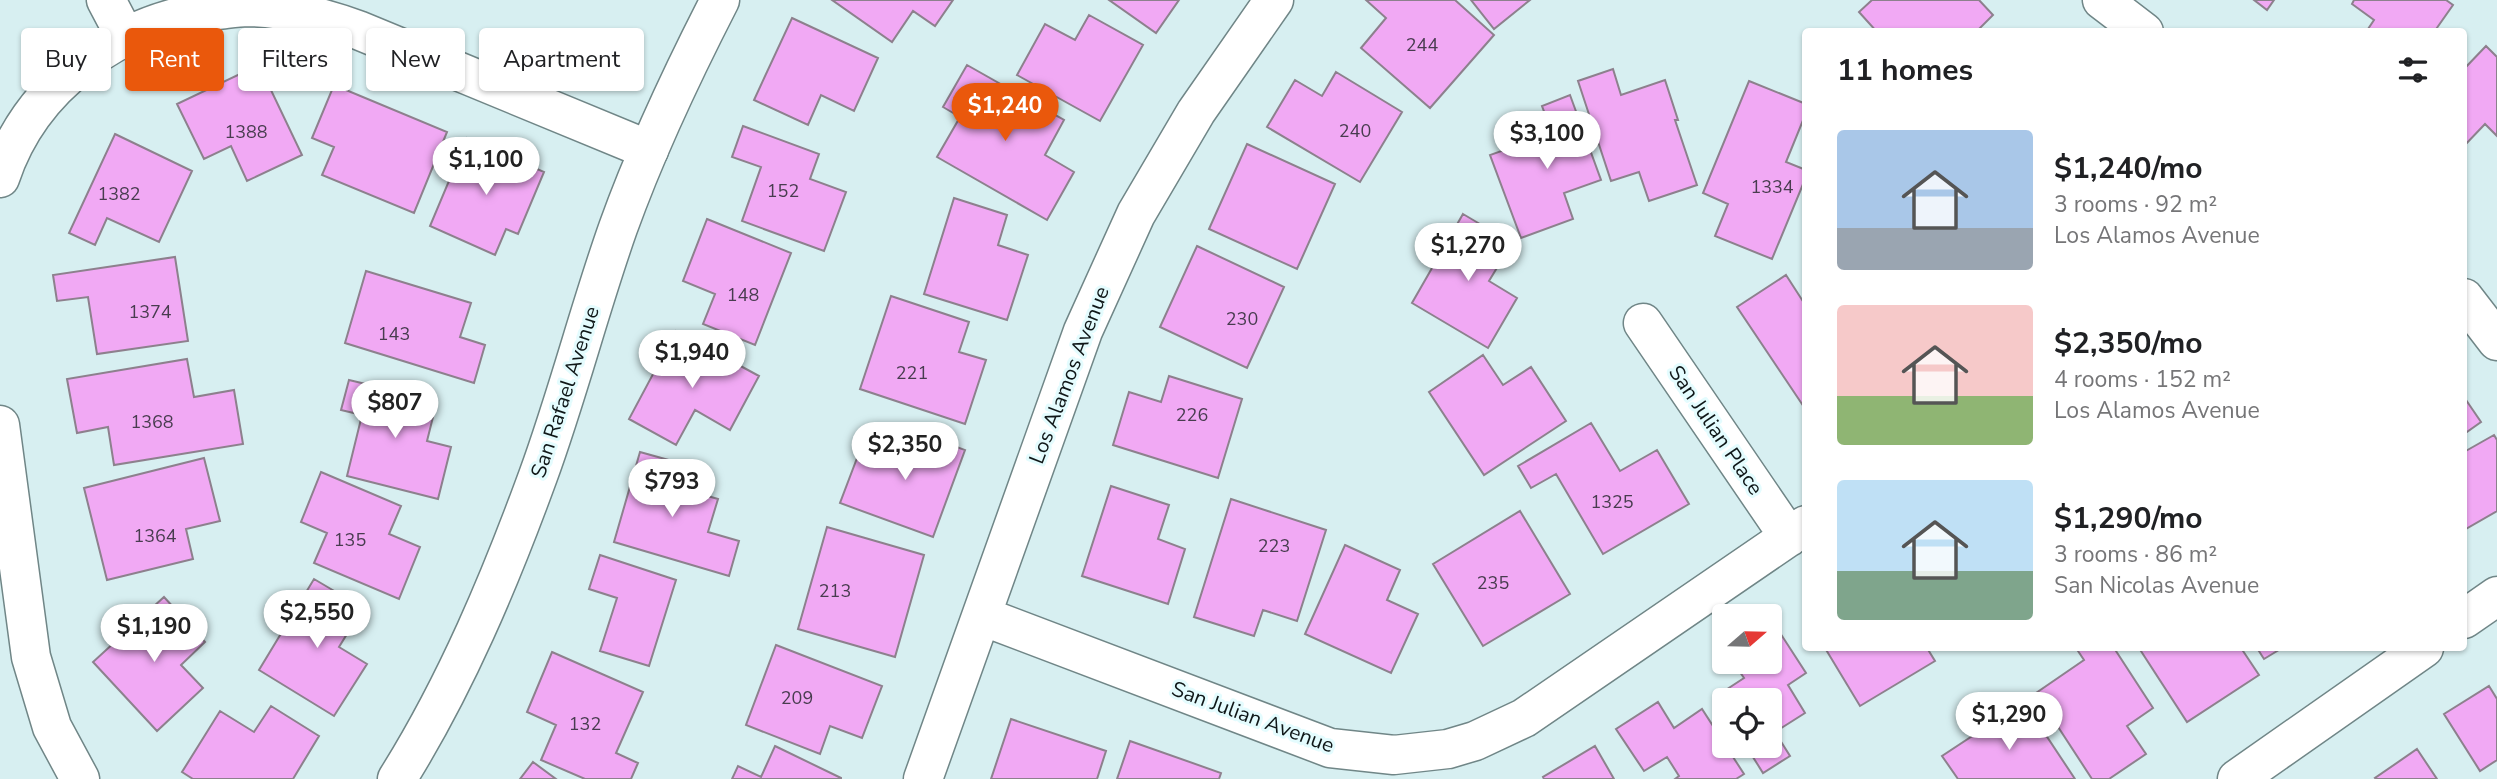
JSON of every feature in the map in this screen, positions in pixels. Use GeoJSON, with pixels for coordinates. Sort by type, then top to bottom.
{"type":"FeatureCollection","features":[{"type":"Feature","properties":{"kind":"street"},"geometry":{"type":"LineString","coordinates":[[0,178],[6,161],[33,114],[69,74],[90,57],[125,36],[106,0]]}},
{"type":"Feature","properties":{"kind":"street","name":"San Rafael Avenue"},"geometry":{"type":"LineString","coordinates":[[397,779],[450,684],[498,581],[539,474],[618,228],[649,150],[692,54],[720,0]]}},
{"type":"Feature","properties":{"kind":"street","name":"Los Alamos Avenue"},"geometry":{"type":"LineString","coordinates":[[923,779],[1083,331],[1136,214],[1195,112],[1274,0]]}},
{"type":"Feature","properties":{"kind":"street"},"geometry":{"type":"LineString","coordinates":[[2102,0],[2139,28]]}},
{"type":"Feature","properties":{"kind":"street"},"geometry":{"type":"LineString","coordinates":[[148,28],[188,14],[245,7],[284,9],[322,17],[649,150]]}},
{"type":"Feature","properties":{"kind":"street"},"geometry":{"type":"LineString","coordinates":[[2467,302],[2497,341]]}},
{"type":"Feature","properties":{"kind":"street","name":"San Julian Place"},"geometry":{"type":"LineString","coordinates":[[1643,323],[1797,531]]}},
{"type":"Feature","properties":{"kind":"street"},"geometry":{"type":"LineString","coordinates":[[0,425],[32,657],[52,727],[80,779]]}},
{"type":"Feature","properties":{"kind":"street","name":"San Julian Avenue"},"geometry":{"type":"LineString","coordinates":[[982,616],[1330,748],[1394,755],[1448,749],[1475,741],[1524,718],[1797,531]]}},
{"type":"Feature","properties":{"kind":"street"},"geometry":{"type":"LineString","coordinates":[[2467,617],[2497,596]]}},
{"type":"Feature","properties":{"kind":"street"},"geometry":{"type":"LineString","coordinates":[[2237,779],[2420,651]]}},
{"type":"Feature","properties":{"kind":"building"},"geometry":{"type":"Polygon","coordinates":[[[832,0],[953,0],[935,26],[913,11],[892,42],[832,0]]]}},
{"type":"Feature","properties":{"kind":"building"},"geometry":{"type":"Polygon","coordinates":[[[1109,0],[1179,0],[1156,33],[1109,0]]]}},
{"type":"Feature","properties":{"kind":"building"},"geometry":{"type":"Polygon","coordinates":[[[1366,0],[1455,0],[1494,35],[1430,108],[1361,48],[1386,18],[1366,0]]]}},
{"type":"Feature","properties":{"kind":"building"},"geometry":{"type":"Polygon","coordinates":[[[1471,0],[1530,0],[1494,29],[1471,0]]]}},
{"type":"Feature","properties":{"kind":"building"},"geometry":{"type":"Polygon","coordinates":[[[1872,0],[1979,0],[1993,15],[1980,28],[1873,28],[1859,12],[1872,0]]]}},
{"type":"Feature","properties":{"kind":"building"},"geometry":{"type":"Polygon","coordinates":[[[2254,0],[2274,0],[2267,10],[2254,0]]]}},
{"type":"Feature","properties":{"kind":"building"},"geometry":{"type":"Polygon","coordinates":[[[2354,0],[2446,0],[2453,5],[2437,28],[2369,28],[2374,20],[2352,4],[2354,0]]]}},
{"type":"Feature","properties":{"kind":"building"},"geometry":{"type":"Polygon","coordinates":[[[1089,15],[1143,45],[1100,121],[1017,75],[1045,24],[1075,40],[1089,15]]]}},
{"type":"Feature","properties":{"kind":"building"},"geometry":{"type":"Polygon","coordinates":[[[792,18],[878,58],[854,111],[821,95],[808,125],[754,100],[792,18]]]}},
{"type":"Feature","properties":{"kind":"building"},"geometry":{"type":"Polygon","coordinates":[[[2486,46],[2497,57],[2497,136],[2485,124],[2467,143],[2467,66],[2486,46]]]}},
{"type":"Feature","properties":{"kind":"building"},"geometry":{"type":"Polygon","coordinates":[[[967,65],[1064,120],[1045,155],[1074,172],[1047,220],[937,157],[960,117],[943,107],[967,65]]]}},
{"type":"Feature","properties":{"kind":"building"},"geometry":{"type":"Polygon","coordinates":[[[1613,69],[1621,95],[1665,80],[1697,185],[1649,201],[1639,172],[1611,181],[1578,81],[1613,69]]]}},
{"type":"Feature","properties":{"kind":"building"},"geometry":{"type":"Polygon","coordinates":[[[1336,72],[1402,112],[1360,182],[1267,127],[1295,80],[1322,96],[1336,72]]]}},
{"type":"Feature","properties":{"kind":"building"},"geometry":{"type":"Polygon","coordinates":[[[238,75],[238,91],[271,91],[302,155],[247,181],[231,146],[204,159],[177,104],[204,91],[224,91],[224,82],[238,75]]]}},
{"type":"Feature","properties":{"kind":"building"},"geometry":{"type":"Polygon","coordinates":[[[1749,81],[1802,102],[1802,123],[1786,162],[1802,168],[1802,187],[1772,259],[1715,236],[1728,204],[1703,193],[1749,81]]]}},
{"type":"Feature","properties":{"kind":"building"},"geometry":{"type":"Polygon","coordinates":[[[332,91],[348,91],[447,132],[414,213],[322,175],[334,147],[312,138],[332,91]]]}},
{"type":"Feature","properties":{"kind":"building"},"geometry":{"type":"Polygon","coordinates":[[[1570,95],[1601,180],[1564,193],[1573,219],[1521,238],[1490,155],[1552,133],[1542,106],[1570,95]]]}},
{"type":"Feature","properties":{"kind":"building"},"geometry":{"type":"Polygon","coordinates":[[[743,126],[819,154],[810,179],[846,192],[824,251],[742,221],[761,167],[732,157],[743,126]]]}},
{"type":"Feature","properties":{"kind":"building"},"geometry":{"type":"Polygon","coordinates":[[[115,134],[192,171],[159,242],[107,218],[95,245],[69,233],[115,134]]]}},
{"type":"Feature","properties":{"kind":"building"},"geometry":{"type":"Polygon","coordinates":[[[467,138],[544,172],[518,234],[506,229],[495,255],[430,226],[467,138]]]}},
{"type":"Feature","properties":{"kind":"building"},"geometry":{"type":"Polygon","coordinates":[[[1247,144],[1335,184],[1297,269],[1209,229],[1247,144]]]}},
{"type":"Feature","properties":{"kind":"building"},"geometry":{"type":"Polygon","coordinates":[[[954,198],[1007,215],[998,245],[1028,255],[1007,320],[924,294],[954,198]]]}},
{"type":"Feature","properties":{"kind":"building"},"geometry":{"type":"Polygon","coordinates":[[[1463,214],[1512,243],[1489,281],[1517,298],[1488,348],[1412,303],[1463,214]]]}},
{"type":"Feature","properties":{"kind":"building"},"geometry":{"type":"Polygon","coordinates":[[[707,219],[791,253],[755,345],[703,324],[715,294],[683,281],[707,219]]]}},
{"type":"Feature","properties":{"kind":"building"},"geometry":{"type":"Polygon","coordinates":[[[1197,246],[1284,287],[1247,368],[1160,327],[1197,246]]]}},
{"type":"Feature","properties":{"kind":"building"},"geometry":{"type":"Polygon","coordinates":[[[175,257],[188,341],[97,354],[88,297],[57,301],[53,275],[175,257]]]}},
{"type":"Feature","properties":{"kind":"building"},"geometry":{"type":"Polygon","coordinates":[[[366,271],[471,303],[460,337],[485,345],[474,383],[345,343],[366,271]]]}},
{"type":"Feature","properties":{"kind":"building"},"geometry":{"type":"Polygon","coordinates":[[[1786,275],[1802,300],[1802,404],[1737,307],[1786,275]]]}},
{"type":"Feature","properties":{"kind":"building"},"geometry":{"type":"Polygon","coordinates":[[[891,296],[969,322],[959,352],[986,360],[965,424],[860,389],[891,296]]]}},
{"type":"Feature","properties":{"kind":"building"},"geometry":{"type":"Polygon","coordinates":[[[676,331],[759,376],[730,430],[695,410],[676,445],[629,419],[676,331]]]}},
{"type":"Feature","properties":{"kind":"building"},"geometry":{"type":"Polygon","coordinates":[[[1483,355],[1503,385],[1531,367],[1566,421],[1484,475],[1429,392],[1483,355]]]}},
{"type":"Feature","properties":{"kind":"building"},"geometry":{"type":"Polygon","coordinates":[[[187,359],[194,397],[234,390],[243,444],[114,465],[108,427],[77,433],[67,379],[187,359]]]}},
{"type":"Feature","properties":{"kind":"building"},"geometry":{"type":"Polygon","coordinates":[[[1169,376],[1242,399],[1218,478],[1113,445],[1129,392],[1161,402],[1169,376]]]}},
{"type":"Feature","properties":{"kind":"building"},"geometry":{"type":"Polygon","coordinates":[[[349,380],[437,401],[427,441],[451,447],[438,499],[347,476],[362,415],[341,410],[349,380]]]}},
{"type":"Feature","properties":{"kind":"building"},"geometry":{"type":"Polygon","coordinates":[[[2467,401],[2481,422],[2467,432],[2467,401]]]}},
{"type":"Feature","properties":{"kind":"building"},"geometry":{"type":"Polygon","coordinates":[[[1591,423],[1620,471],[1657,450],[1689,504],[1603,554],[1556,474],[1531,488],[1518,466],[1591,423]]]}},
{"type":"Feature","properties":{"kind":"building"},"geometry":{"type":"Polygon","coordinates":[[[908,429],[965,450],[933,537],[840,503],[862,445],[897,459],[908,429]]]}},
{"type":"Feature","properties":{"kind":"building"},"geometry":{"type":"Polygon","coordinates":[[[2494,435],[2497,440],[2497,511],[2467,528],[2467,450],[2494,435]]]}},
{"type":"Feature","properties":{"kind":"building"},"geometry":{"type":"Polygon","coordinates":[[[640,452],[683,464],[676,487],[718,499],[708,532],[739,541],[729,576],[614,542],[640,452]]]}},
{"type":"Feature","properties":{"kind":"building"},"geometry":{"type":"Polygon","coordinates":[[[204,458],[220,521],[186,529],[193,559],[107,580],[84,488],[204,458]]]}},
{"type":"Feature","properties":{"kind":"building"},"geometry":{"type":"Polygon","coordinates":[[[321,472],[401,506],[389,534],[420,547],[399,599],[314,563],[327,533],[301,522],[321,472]]]}},
{"type":"Feature","properties":{"kind":"building"},"geometry":{"type":"Polygon","coordinates":[[[1111,486],[1169,505],[1158,539],[1185,549],[1168,604],[1082,576],[1111,486]]]}},
{"type":"Feature","properties":{"kind":"building"},"geometry":{"type":"Polygon","coordinates":[[[1231,499],[1326,530],[1297,621],[1263,610],[1254,636],[1194,617],[1231,499]]]}},
{"type":"Feature","properties":{"kind":"building"},"geometry":{"type":"Polygon","coordinates":[[[1520,511],[1570,594],[1483,646],[1433,564],[1520,511]]]}},
{"type":"Feature","properties":{"kind":"building"},"geometry":{"type":"Polygon","coordinates":[[[827,527],[924,555],[895,657],[798,629],[827,527]]]}},
{"type":"Feature","properties":{"kind":"building"},"geometry":{"type":"Polygon","coordinates":[[[1345,545],[1400,570],[1387,600],[1418,614],[1391,673],[1305,634],[1345,545]]]}},
{"type":"Feature","properties":{"kind":"building"},"geometry":{"type":"Polygon","coordinates":[[[600,555],[676,580],[649,666],[600,651],[617,598],[589,589],[600,555]]]}},
{"type":"Feature","properties":{"kind":"building"},"geometry":{"type":"Polygon","coordinates":[[[314,579],[363,608],[339,647],[367,664],[334,716],[259,670],[314,579]]]}},
{"type":"Feature","properties":{"kind":"building"},"geometry":{"type":"Polygon","coordinates":[[[164,597],[205,642],[181,665],[203,688],[157,731],[93,662],[164,597]]]}},
{"type":"Feature","properties":{"kind":"building"},"geometry":{"type":"Polygon","coordinates":[[[1782,636],[1806,673],[1788,685],[1805,713],[1782,728],[1782,688],[1729,688],[1744,678],[1741,674],[1782,674],[1782,636]]]}},
{"type":"Feature","properties":{"kind":"building"},"geometry":{"type":"Polygon","coordinates":[[[776,645],[882,686],[862,738],[830,726],[820,754],[746,725],[776,645]]]}},
{"type":"Feature","properties":{"kind":"building"},"geometry":{"type":"Polygon","coordinates":[[[1827,651],[1929,651],[1935,661],[1860,706],[1827,651]]]}},
{"type":"Feature","properties":{"kind":"building"},"geometry":{"type":"Polygon","coordinates":[[[2078,651],[2116,651],[2153,708],[2127,726],[2146,754],[2109,779],[2092,779],[2036,693],[2084,660],[2078,651]]]}},
{"type":"Feature","properties":{"kind":"building"},"geometry":{"type":"Polygon","coordinates":[[[2141,651],[2243,651],[2259,675],[2187,722],[2141,651]]]}},
{"type":"Feature","properties":{"kind":"building"},"geometry":{"type":"Polygon","coordinates":[[[2259,651],[2277,651],[2264,659],[2259,651]]]}},
{"type":"Feature","properties":{"kind":"building"},"geometry":{"type":"Polygon","coordinates":[[[552,652],[643,692],[616,753],[638,763],[631,779],[585,779],[541,760],[556,725],[527,712],[552,652]]]}},
{"type":"Feature","properties":{"kind":"building"},"geometry":{"type":"Polygon","coordinates":[[[2489,686],[2497,699],[2497,760],[2480,771],[2444,714],[2489,686]]]}},
{"type":"Feature","properties":{"kind":"building"},"geometry":{"type":"Polygon","coordinates":[[[1658,702],[1674,728],[1702,709],[1712,724],[1712,758],[1734,758],[1744,774],[1736,779],[1675,779],[1679,776],[1667,757],[1644,771],[1616,729],[1658,702]]]}},
{"type":"Feature","properties":{"kind":"building"},"geometry":{"type":"Polygon","coordinates":[[[2024,702],[2075,779],[1958,779],[1942,756],[2024,702]]]}},
{"type":"Feature","properties":{"kind":"building"},"geometry":{"type":"Polygon","coordinates":[[[271,706],[319,736],[293,779],[193,779],[182,772],[220,711],[254,732],[271,706]]]}},
{"type":"Feature","properties":{"kind":"building"},"geometry":{"type":"Polygon","coordinates":[[[1011,719],[1106,751],[1097,779],[991,779],[1011,719]]]}},
{"type":"Feature","properties":{"kind":"building"},"geometry":{"type":"Polygon","coordinates":[[[1130,741],[1221,773],[1219,779],[1117,779],[1130,741]]]}},
{"type":"Feature","properties":{"kind":"building"},"geometry":{"type":"Polygon","coordinates":[[[1782,743],[1790,756],[1763,773],[1754,758],[1782,758],[1782,743]]]}},
{"type":"Feature","properties":{"kind":"building"},"geometry":{"type":"Polygon","coordinates":[[[775,746],[841,779],[732,779],[738,766],[761,777],[775,746]]]}},
{"type":"Feature","properties":{"kind":"building"},"geometry":{"type":"Polygon","coordinates":[[[1595,746],[1614,779],[1544,779],[1543,777],[1595,746]]]}},
{"type":"Feature","properties":{"kind":"building"},"geometry":{"type":"Polygon","coordinates":[[[2417,749],[2437,779],[2375,778],[2417,749]]]}},
{"type":"Feature","properties":{"kind":"building"},"geometry":{"type":"Polygon","coordinates":[[[533,762],[556,779],[520,779],[533,762]]]}}]}
